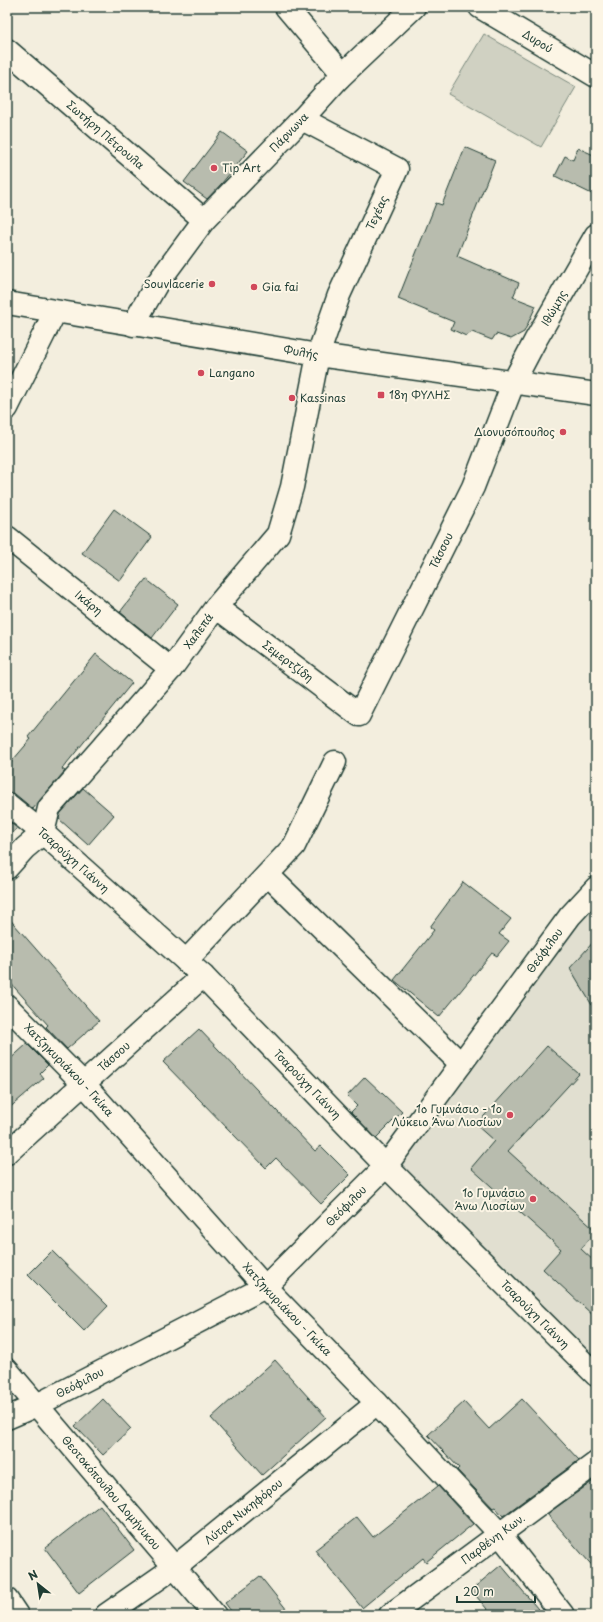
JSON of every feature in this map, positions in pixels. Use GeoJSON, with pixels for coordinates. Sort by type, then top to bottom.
{"type":"FeatureCollection","features":[{"type":"Feature","properties":{"kind":"street"},"geometry":{"type":"LineString","coordinates":[[286,7],[340,71],[339,78]]}},
{"type":"Feature","properties":{"kind":"street","name":"Πάρνωνα"},"geometry":{"type":"LineString","coordinates":[[133,325],[156,285],[204,220],[302,119],[339,78],[414,7]]}},
{"type":"Feature","properties":{"kind":"street","name":"Δυρού"},"geometry":{"type":"LineString","coordinates":[[480,7],[596,76]]}},
{"type":"Feature","properties":{"kind":"street","name":"Σωτήρη Πέτρουλα"},"geometry":{"type":"LineString","coordinates":[[7,50],[204,220]]}},
{"type":"Feature","properties":{"kind":"street","name":"Τεγέας"},"geometry":{"type":"LineString","coordinates":[[302,119],[397,169],[339,295],[318,355]]}},
{"type":"Feature","properties":{"kind":"street","name":"Ιθώμης"},"geometry":{"type":"LineString","coordinates":[[514,382],[535,341],[596,235]]}},
{"type":"Feature","properties":{"kind":"street","name":"Φυλής"},"geometry":{"type":"LineString","coordinates":[[7,303],[318,355],[596,394]]}},
{"type":"Feature","properties":{"kind":"street"},"geometry":{"type":"LineString","coordinates":[[7,408],[55,312]]}},
{"type":"Feature","properties":{"kind":"street","name":"Χαλεπά"},"geometry":{"type":"LineString","coordinates":[[43,834],[49,808],[171,669],[216,607],[278,534],[292,487],[318,355]]}},
{"type":"Feature","properties":{"kind":"street","name":"Τάσσου"},"geometry":{"type":"LineString","coordinates":[[359,715],[473,487],[514,382]]}},
{"type":"Feature","properties":{"kind":"street","name":"Ικάρη"},"geometry":{"type":"LineString","coordinates":[[7,537],[171,669]]}},
{"type":"Feature","properties":{"kind":"street","name":"Σεμερτζίδη"},"geometry":{"type":"LineString","coordinates":[[216,607],[359,715]]}},
{"type":"Feature","properties":{"kind":"street"},"geometry":{"type":"LineString","coordinates":[[186,961],[294,846],[335,762]]}},
{"type":"Feature","properties":{"kind":"street","name":"Τσαρούχη Γιάννη"},"geometry":{"type":"LineString","coordinates":[[7,804],[203,976],[386,1166],[596,1375]]}},
{"type":"Feature","properties":{"kind":"street"},"geometry":{"type":"LineString","coordinates":[[7,868],[25,848],[43,834]]}},
{"type":"Feature","properties":{"kind":"street"},"geometry":{"type":"LineString","coordinates":[[268,875],[461,1064]]}},
{"type":"Feature","properties":{"kind":"street","name":"Θεόφιλου"},"geometry":{"type":"LineString","coordinates":[[7,1418],[38,1405],[265,1287],[386,1166],[570,916],[596,888]]}},
{"type":"Feature","properties":{"kind":"street","name":"Τάσσου"},"geometry":{"type":"LineString","coordinates":[[7,1153],[203,976]]}},
{"type":"Feature","properties":{"kind":"street","name":"Χατζηκυριάκου - Γκίκα"},"geometry":{"type":"LineString","coordinates":[[7,1006],[84,1084],[265,1287],[377,1403],[499,1533],[564,1615]]}},
{"type":"Feature","properties":{"kind":"street","name":"Θεοτοκόπουλου Δομήνικου"},"geometry":{"type":"LineString","coordinates":[[7,1370],[216,1615]]}},
{"type":"Feature","properties":{"kind":"street","name":"Λύτρα Νικηφόρου"},"geometry":{"type":"LineString","coordinates":[[106,1615],[175,1567],[377,1403]]}},
{"type":"Feature","properties":{"kind":"street","name":"Παρθένη Κων."},"geometry":{"type":"LineString","coordinates":[[390,1615],[499,1533],[596,1463]]}},
{"type":"Feature","properties":{"kind":"street"},"geometry":{"type":"LineString","coordinates":[[7,1600],[18,1615]]}},
{"type":"Feature","properties":{"kind":"shaded area"},"geometry":{"type":"Polygon","coordinates":[[[484,34],[576,87],[541,147],[448,94],[484,34]]]}},
{"type":"Feature","properties":{"kind":"shaded area","name":"1ο Γυμνάσιο - 1ο Λύκειο Άνω Λιοσίων"},"geometry":{"type":"Polygon","coordinates":[[[596,888],[596,1375],[386,1166],[596,888]]]}},
{"type":"Feature","properties":{"kind":"building"},"geometry":{"type":"Polygon","coordinates":[[[222,132],[248,151],[207,199],[184,182],[222,132]]]}},
{"type":"Feature","properties":{"kind":"building"},"geometry":{"type":"Polygon","coordinates":[[[465,147],[495,160],[457,256],[519,283],[513,297],[536,306],[524,332],[511,339],[496,334],[492,340],[472,332],[466,336],[451,329],[454,322],[398,299],[436,203],[442,205],[465,147]]]}},
{"type":"Feature","properties":{"kind":"building"},"geometry":{"type":"Polygon","coordinates":[[[578,148],[596,156],[596,196],[555,176],[565,156],[573,160],[578,148]]]}},
{"type":"Feature","properties":{"kind":"building"},"geometry":{"type":"Polygon","coordinates":[[[114,509],[152,537],[120,581],[82,553],[114,509]]]}},
{"type":"Feature","properties":{"kind":"building"},"geometry":{"type":"Polygon","coordinates":[[[146,579],[178,604],[152,638],[120,612],[146,579]]]}},
{"type":"Feature","properties":{"kind":"building"},"geometry":{"type":"Polygon","coordinates":[[[96,654],[132,683],[62,769],[65,771],[33,809],[15,794],[7,792],[7,767],[31,739],[28,737],[96,654]]]}},
{"type":"Feature","properties":{"kind":"building"},"geometry":{"type":"Polygon","coordinates":[[[83,788],[114,815],[88,845],[59,819],[60,814],[83,788]]]}},
{"type":"Feature","properties":{"kind":"building"},"geometry":{"type":"Polygon","coordinates":[[[7,820],[17,828],[7,840],[7,820]]]}},
{"type":"Feature","properties":{"kind":"building"},"geometry":{"type":"Polygon","coordinates":[[[463,882],[511,919],[499,934],[509,941],[497,956],[492,953],[439,1017],[394,980],[434,930],[430,927],[463,882]]]}},
{"type":"Feature","properties":{"kind":"building"},"geometry":{"type":"Polygon","coordinates":[[[7,916],[99,1021],[67,1049],[46,1027],[48,1025],[7,979],[7,916]]]}},
{"type":"Feature","properties":{"kind":"building"},"geometry":{"type":"Polygon","coordinates":[[[596,939],[596,1012],[570,968],[596,939]]]}},
{"type":"Feature","properties":{"kind":"building"},"geometry":{"type":"Polygon","coordinates":[[[199,1029],[315,1151],[321,1146],[350,1175],[321,1204],[276,1158],[266,1168],[163,1062],[199,1029]]]}},
{"type":"Feature","properties":{"kind":"building"},"geometry":{"type":"Polygon","coordinates":[[[27,1044],[48,1065],[40,1073],[44,1078],[7,1110],[7,1062],[27,1044]]]}},
{"type":"Feature","properties":{"kind":"building","name":"1ο Γυμνάσιο Άνω Λιοσίων"},"geometry":{"type":"Polygon","coordinates":[[[547,1046],[579,1074],[508,1151],[596,1231],[581,1249],[596,1263],[596,1318],[543,1269],[561,1249],[471,1168],[494,1141],[476,1125],[547,1046]]]}},
{"type":"Feature","properties":{"kind":"building"},"geometry":{"type":"Polygon","coordinates":[[[365,1077],[402,1112],[376,1138],[351,1112],[357,1106],[347,1096],[365,1077]]]}},
{"type":"Feature","properties":{"kind":"building"},"geometry":{"type":"Polygon","coordinates":[[[52,1251],[108,1306],[84,1331],[28,1275],[52,1251]]]}},
{"type":"Feature","properties":{"kind":"building"},"geometry":{"type":"Polygon","coordinates":[[[275,1360],[326,1417],[262,1475],[211,1418],[275,1360]]]}},
{"type":"Feature","properties":{"kind":"building"},"geometry":{"type":"Polygon","coordinates":[[[103,1399],[131,1429],[103,1455],[75,1426],[103,1399]]]}},
{"type":"Feature","properties":{"kind":"building"},"geometry":{"type":"Polygon","coordinates":[[[522,1399],[579,1460],[503,1516],[495,1507],[493,1508],[457,1470],[459,1468],[428,1435],[464,1402],[489,1429],[522,1399]]]}},
{"type":"Feature","properties":{"kind":"building"},"geometry":{"type":"Polygon","coordinates":[[[596,1479],[596,1570],[547,1514],[596,1479]]]}},
{"type":"Feature","properties":{"kind":"building"},"geometry":{"type":"Polygon","coordinates":[[[438,1486],[473,1524],[426,1562],[423,1558],[362,1608],[315,1550],[357,1517],[373,1537],[438,1486]]]}},
{"type":"Feature","properties":{"kind":"building"},"geometry":{"type":"Polygon","coordinates":[[[100,1505],[134,1550],[79,1593],[45,1548],[100,1505]]]}},
{"type":"Feature","properties":{"kind":"building"},"geometry":{"type":"Polygon","coordinates":[[[501,1565],[543,1615],[492,1615],[471,1590],[501,1565]]]}},
{"type":"Feature","properties":{"kind":"building"},"geometry":{"type":"Polygon","coordinates":[[[260,1576],[291,1615],[234,1615],[225,1603],[260,1576]]]}},
{"type":"Feature","properties":{"kind":"place","name":"Tip Art"},"geometry":{"type":"Point","coordinates":[214,168]}},
{"type":"Feature","properties":{"kind":"place","name":"Souvlacerie"},"geometry":{"type":"Point","coordinates":[212,284]}},
{"type":"Feature","properties":{"kind":"place","name":"Gia fai"},"geometry":{"type":"Point","coordinates":[254,287]}},
{"type":"Feature","properties":{"kind":"place","name":"Langano"},"geometry":{"type":"Point","coordinates":[201,373]}},
{"type":"Feature","properties":{"kind":"place","name":"18η ΦΥΛΗΣ"},"geometry":{"type":"Point","coordinates":[381,395]}},
{"type":"Feature","properties":{"kind":"place","name":"Kassinas"},"geometry":{"type":"Point","coordinates":[292,398]}},
{"type":"Feature","properties":{"kind":"place","name":"Διονυσόπουλος"},"geometry":{"type":"Point","coordinates":[563,432]}},
{"type":"Feature","properties":{"kind":"place","name":"1ο Γυμνάσιο - 1ο Λύκειο Άνω Λιοσίων"},"geometry":{"type":"Point","coordinates":[510,1115]}},
{"type":"Feature","properties":{"kind":"place","name":"1ο Γυμνάσιο Άνω Λιοσίων"},"geometry":{"type":"Point","coordinates":[533,1199]}}]}
